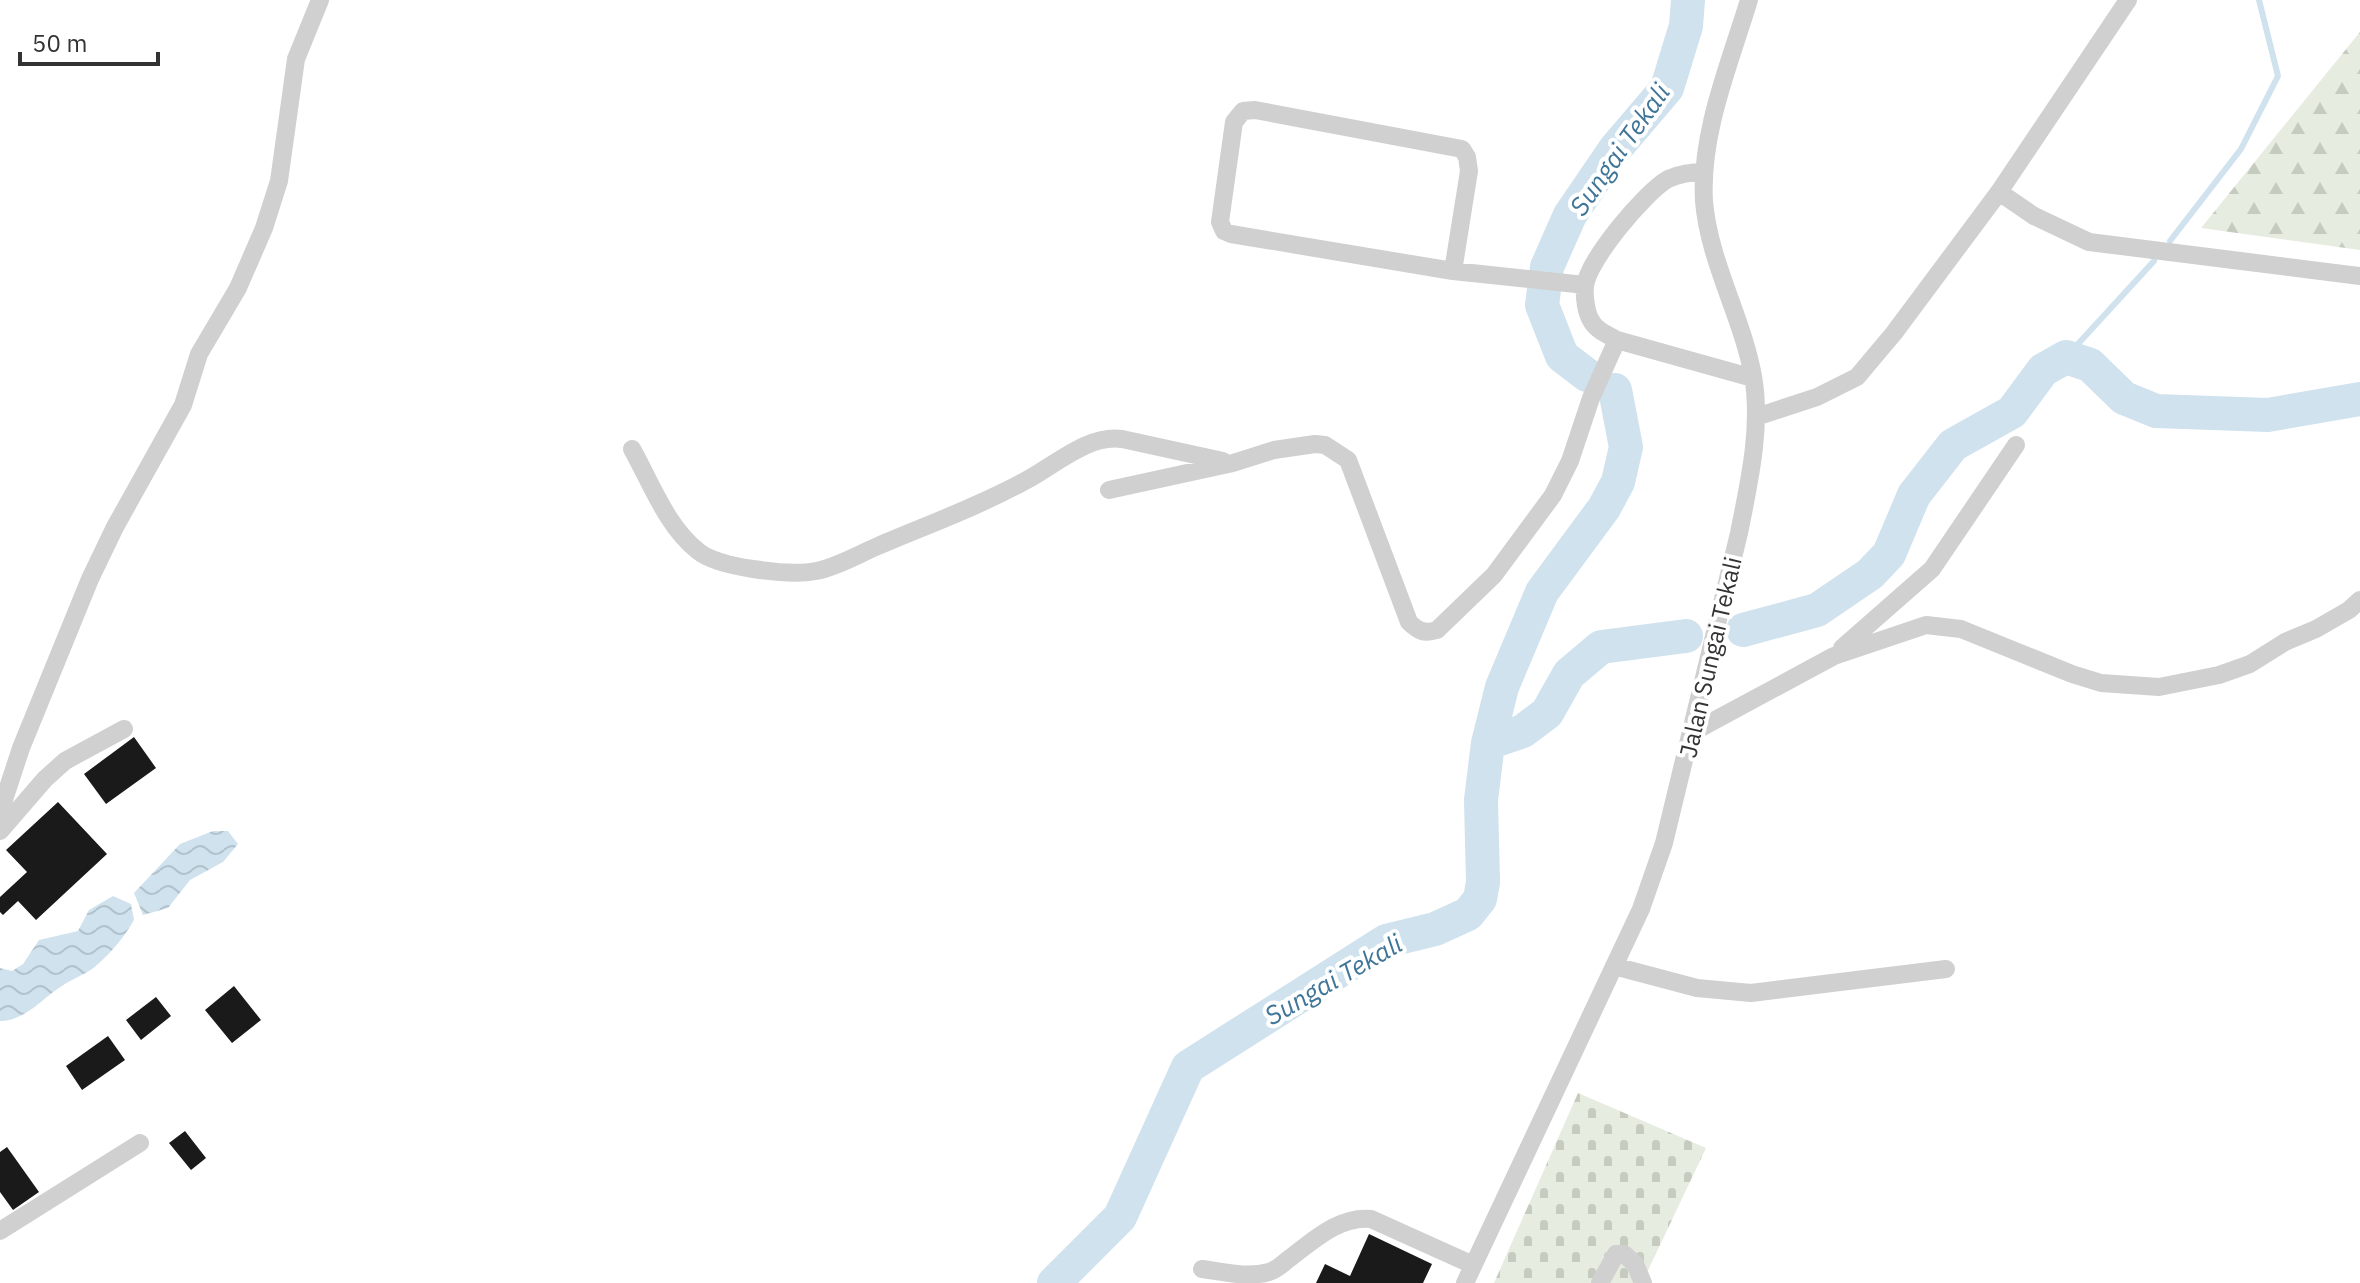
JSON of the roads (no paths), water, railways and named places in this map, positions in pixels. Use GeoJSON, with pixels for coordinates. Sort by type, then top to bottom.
{"type":"FeatureCollection","features":[{"type":"Feature","properties":{"kind":"street"},"geometry":{"type":"LineString","coordinates":[[0,812],[21,748],[90,579],[115,527],[183,405],[199,354],[238,288],[264,228],[279,181],[296,59],[320,0]]}},
{"type":"Feature","properties":{"kind":"street","name":"Jalan Sungai Tekali"},"geometry":{"type":"LineString","coordinates":[[1465,1283],[1641,909],[1664,843],[1693,732],[1748,490],[1756,417],[1753,378],[1708,234],[1704,172],[1716,112],[1749,0]]}},
{"type":"Feature","properties":{"kind":"street"},"geometry":{"type":"LineString","coordinates":[[1756,417],[1817,397],[1857,377],[1894,333],[1999,192],[2128,0]]}},
{"type":"Feature","properties":{"kind":"street"},"geometry":{"type":"LineString","coordinates":[[1453,271],[1469,171],[1462,149],[1255,110],[1243,111],[1234,122],[1220,222],[1224,231],[1453,271],[1585,285]]}},
{"type":"Feature","properties":{"kind":"street"},"geometry":{"type":"LineString","coordinates":[[1704,172],[1670,178],[1645,198],[1601,253],[1585,285],[1590,320],[1617,340],[1753,378]]}},
{"type":"Feature","properties":{"kind":"street"},"geometry":{"type":"LineString","coordinates":[[1999,192],[2034,216],[2089,242],[2360,276]]}},
{"type":"Feature","properties":{"kind":"street"},"geometry":{"type":"LineString","coordinates":[[1109,490],[1233,463],[1274,450],[1325,445],[1348,460],[1409,622],[1418,630],[1428,633],[1437,630],[1494,575],[1553,495],[1570,461],[1591,398],[1617,340]]}},
{"type":"Feature","properties":{"kind":"street"},"geometry":{"type":"LineString","coordinates":[[632,449],[677,529],[700,553],[735,565],[785,573],[818,571],[959,512],[1023,482],[1094,441],[1111,437],[1233,463]]}},
{"type":"Feature","properties":{"kind":"street"},"geometry":{"type":"LineString","coordinates":[[1834,656],[1932,569],[2016,445]]}},
{"type":"Feature","properties":{"kind":"street"},"geometry":{"type":"LineString","coordinates":[[1693,732],[1834,656],[1926,625],[1961,629],[2101,683],[2159,687],[2219,675],[2250,664],[2285,642],[2349,610],[2360,600]]}},
{"type":"Feature","properties":{"kind":"street"},"geometry":{"type":"LineString","coordinates":[[0,831],[45,779],[65,761],[124,729]]}},
{"type":"Feature","properties":{"kind":"street"},"geometry":{"type":"LineString","coordinates":[[1614,966],[1697,988],[1751,993],[1946,969]]}},
{"type":"Feature","properties":{"kind":"street"},"geometry":{"type":"LineString","coordinates":[[0,1231],[140,1143]]}},
{"type":"Feature","properties":{"kind":"street"},"geometry":{"type":"LineString","coordinates":[[1202,1269],[1253,1275],[1273,1271],[1325,1233],[1346,1220],[1356,1218],[1371,1219],[1473,1265]]}},
{"type":"Feature","properties":{"kind":"street"},"geometry":{"type":"LineString","coordinates":[[1600,1283],[1616,1254],[1624,1254],[1635,1264],[1643,1283]]}},
{"type":"Feature","properties":{"kind":"water"},"geometry":{"type":"Polygon","coordinates":[[[213,831],[228,831],[238,844],[223,862],[190,880],[168,908],[143,915],[134,893],[180,844],[213,831]]]}},
{"type":"Feature","properties":{"kind":"water"},"geometry":{"type":"Polygon","coordinates":[[[113,896],[131,904],[134,920],[113,949],[94,967],[26,1012],[0,1021],[0,968],[12,971],[23,964],[39,940],[78,931],[89,910],[113,896]]]}},
{"type":"Feature","properties":{"kind":"waterway","name":"Sungai Tekali"},"geometry":{"type":"LineString","coordinates":[[1587,375],[1562,356],[1542,305],[1547,267],[1570,215],[1615,149],[1667,88],[1686,26],[1688,0]]}},
{"type":"Feature","properties":{"kind":"waterway"},"geometry":{"type":"LineString","coordinates":[[2170,241],[2241,149],[2278,76],[2259,0]]}},
{"type":"Feature","properties":{"kind":"waterway"},"geometry":{"type":"LineString","coordinates":[[2066,357],[2154,261]]}},
{"type":"Feature","properties":{"kind":"waterway"},"geometry":{"type":"LineString","coordinates":[[1743,630],[1817,610],[1870,574],[1889,554],[1914,495],[1953,445],[2012,412],[2043,370],[2066,357],[2090,365],[2124,398],[2156,411],[2268,415],[2360,399]]}},
{"type":"Feature","properties":{"kind":"waterway","name":"Sungai Tekali"},"geometry":{"type":"LineString","coordinates":[[1054,1283],[1120,1217],[1188,1067],[1386,941],[1435,929],[1468,914],[1480,899],[1483,882],[1481,800],[1488,743],[1502,687],[1542,592],[1604,508],[1618,482],[1626,447],[1615,390]]}},
{"type":"Feature","properties":{"kind":"waterway"},"geometry":{"type":"LineString","coordinates":[[1488,743],[1523,731],[1547,713],[1569,674],[1601,647],[1686,636]]}}]}
